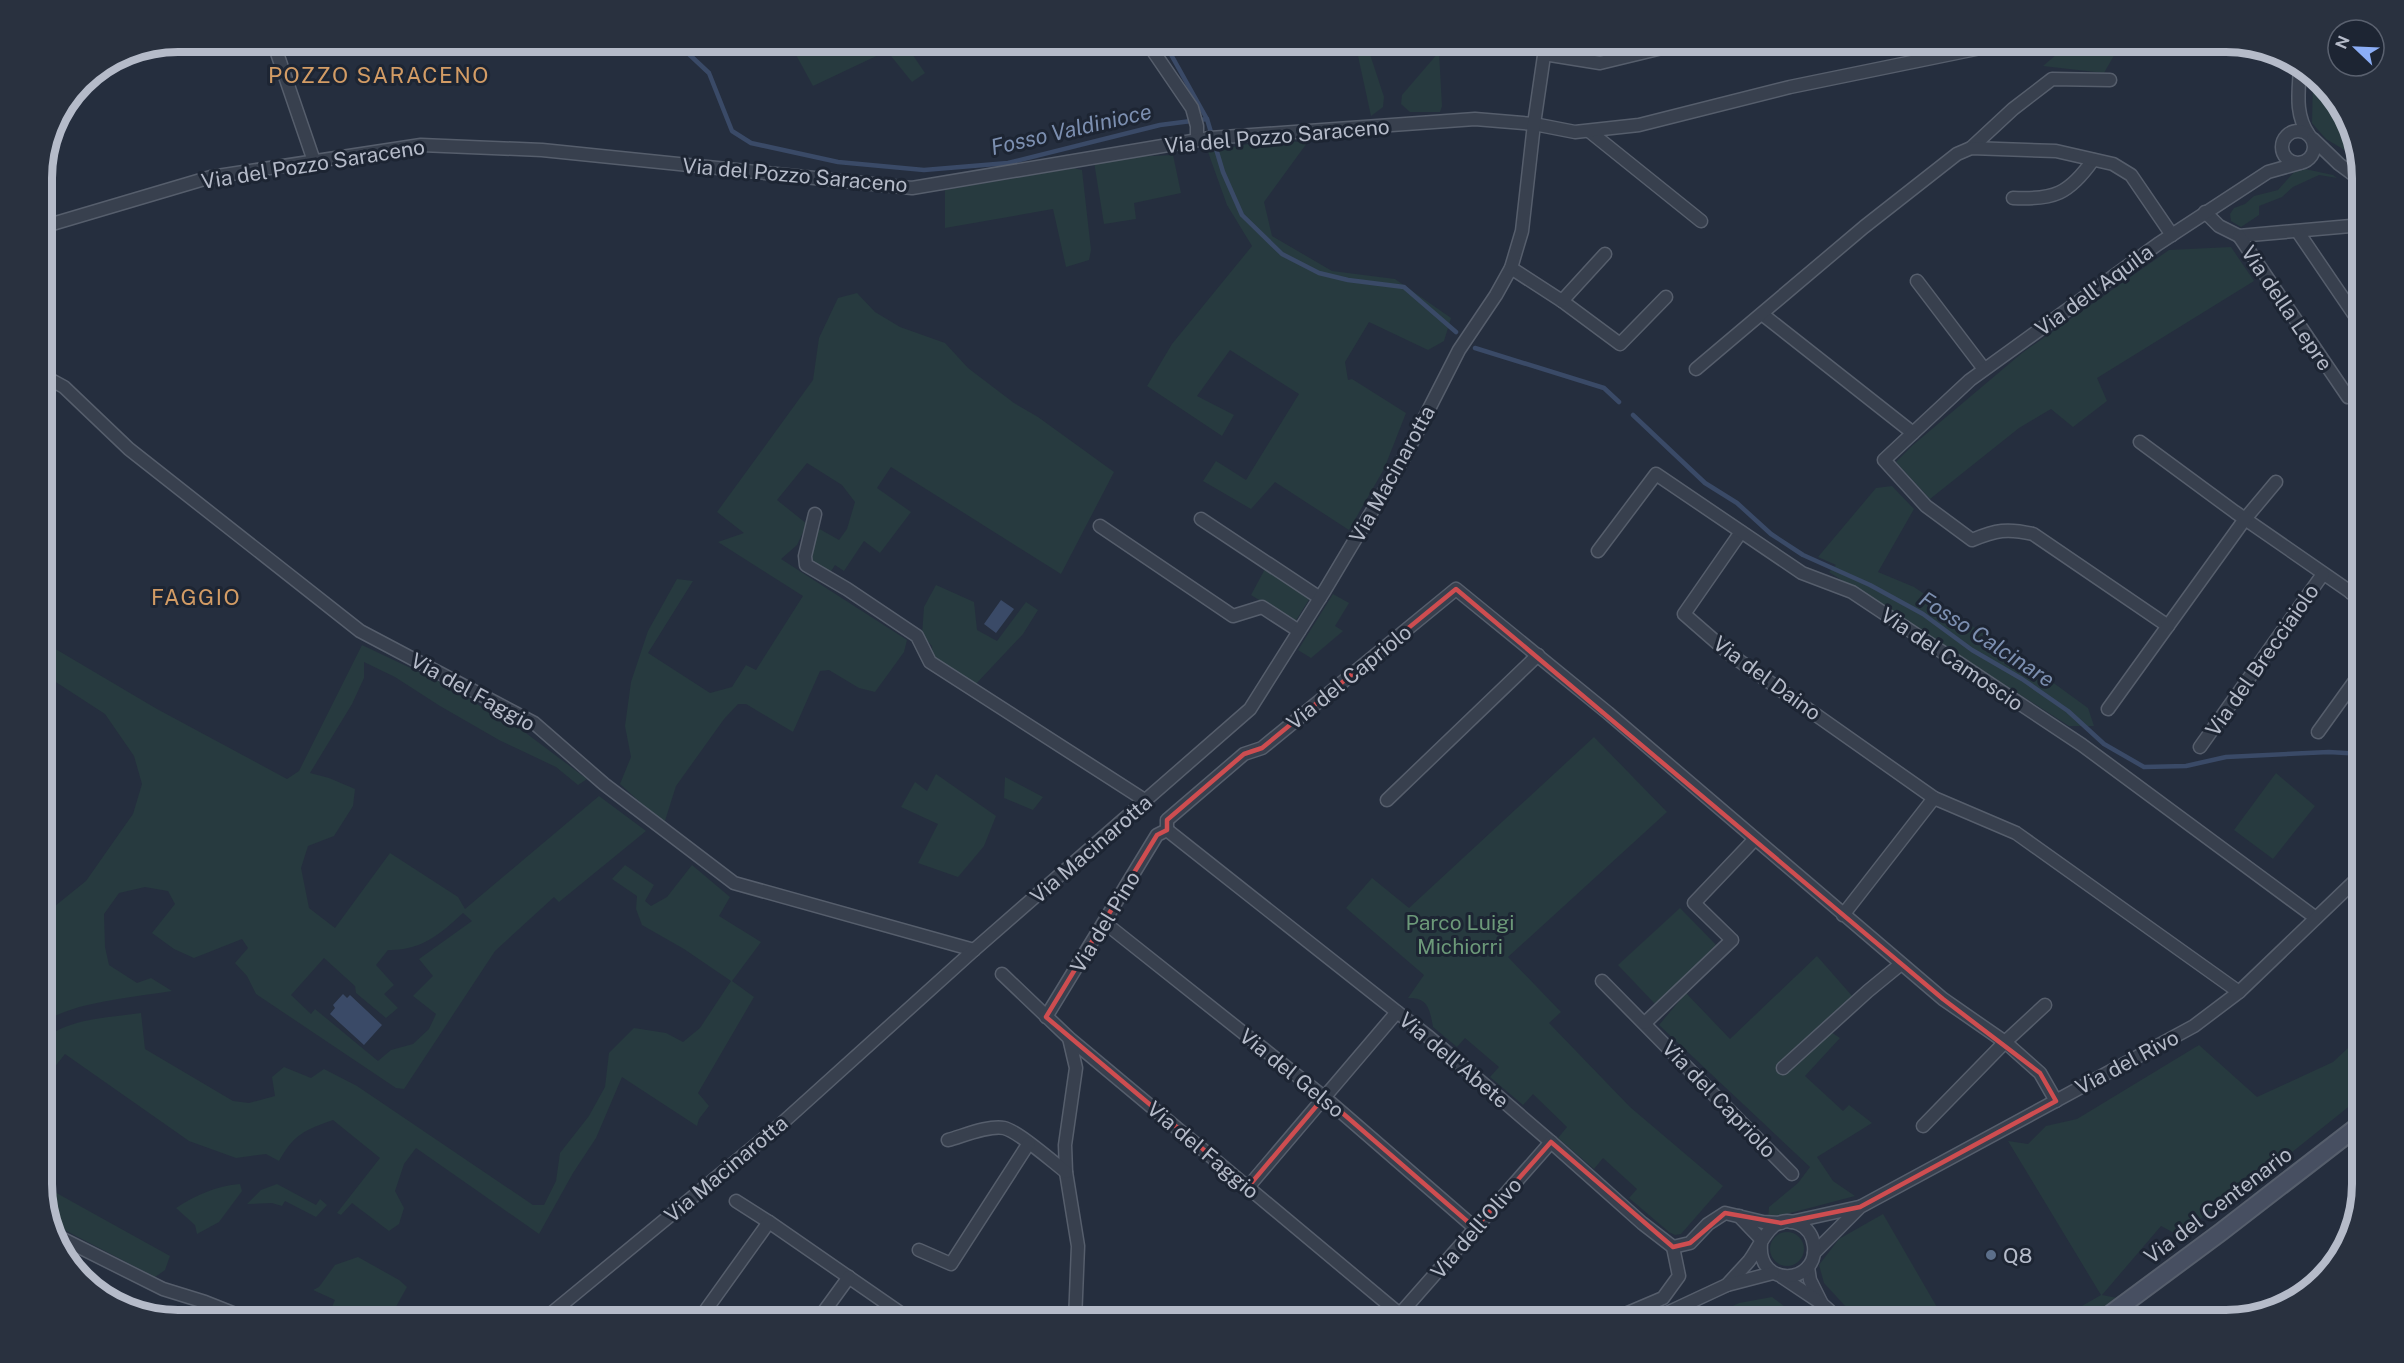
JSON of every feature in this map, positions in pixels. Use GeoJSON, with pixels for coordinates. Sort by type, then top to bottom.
{"type":"FeatureCollection","features":[{"type":"Feature","properties":{"kind":"street","name":"Via Macinarotta"},"geometry":{"type":"LineString","coordinates":[[555,1310],[780,1125],[974,950],[1250,709],[1405,456],[1459,350],[1511,268],[1522,231],[1533,124],[1544,52]]}},
{"type":"Feature","properties":{"kind":"street"},"geometry":{"type":"LineString","coordinates":[[1561,52],[1600,63],[1644,52]]}},
{"type":"Feature","properties":{"kind":"street","name":"Via del Pozzo Saraceno"},"geometry":{"type":"LineString","coordinates":[[53,224],[211,177],[422,144],[542,150],[912,188],[1197,140],[1475,119],[1533,124],[1575,132],[1589,131],[1639,125],[1941,52]]}},
{"type":"Feature","properties":{"kind":"street"},"geometry":{"type":"LineString","coordinates":[[277,53],[314,161]]}},
{"type":"Feature","properties":{"kind":"street"},"geometry":{"type":"LineString","coordinates":[[1154,53],[1192,108],[1197,126],[1197,140]]}},
{"type":"Feature","properties":{"kind":"street"},"geometry":{"type":"LineString","coordinates":[[2268,172],[2282,150],[2283,141],[2288,134],[2298,106],[2300,76]]}},
{"type":"Feature","properties":{"kind":"street"},"geometry":{"type":"LineString","coordinates":[[1696,369],[1864,227],[1957,154],[1971,148],[2013,109],[2052,78],[2110,80]]}},
{"type":"Feature","properties":{"kind":"street"},"geometry":{"type":"LineString","coordinates":[[2298,106],[2302,122],[2311,137],[2351,173]]}},
{"type":"Feature","properties":{"kind":"street"},"geometry":{"type":"LineString","coordinates":[[2288,134],[2296,130],[2311,137]]}},
{"type":"Feature","properties":{"kind":"street"},"geometry":{"type":"LineString","coordinates":[[1589,131],[1701,221]]}},
{"type":"Feature","properties":{"kind":"street"},"geometry":{"type":"LineString","coordinates":[[2305,161],[2314,150],[2311,137]]}},
{"type":"Feature","properties":{"kind":"street"},"geometry":{"type":"LineString","coordinates":[[1971,148],[2056,151],[2113,164],[2131,175],[2172,235]]}},
{"type":"Feature","properties":{"kind":"street"},"geometry":{"type":"LineString","coordinates":[[2282,150],[2290,162],[2305,161],[2344,168]]}},
{"type":"Feature","properties":{"kind":"street"},"geometry":{"type":"LineString","coordinates":[[2013,198],[2053,197],[2079,179],[2092,160]]}},
{"type":"Feature","properties":{"kind":"street","name":"Via dell'Aquila"},"geometry":{"type":"LineString","coordinates":[[2168,626],[2033,534],[2014,530],[1995,531],[1972,540],[1926,506],[1884,460],[1970,380],[2158,244],[2268,172],[2305,161]]}},
{"type":"Feature","properties":{"kind":"street"},"geometry":{"type":"LineString","coordinates":[[2205,212],[2220,226],[2239,236],[2351,226]]}},
{"type":"Feature","properties":{"kind":"street"},"geometry":{"type":"LineString","coordinates":[[2298,232],[2351,310]]}},
{"type":"Feature","properties":{"kind":"street","name":"Via della Lepre"},"geometry":{"type":"LineString","coordinates":[[2239,236],[2348,397],[2351,396]]}},
{"type":"Feature","properties":{"kind":"street"},"geometry":{"type":"LineString","coordinates":[[1562,301],[1605,254]]}},
{"type":"Feature","properties":{"kind":"street"},"geometry":{"type":"LineString","coordinates":[[1511,268],[1562,301],[1620,344],[1666,297]]}},
{"type":"Feature","properties":{"kind":"street"},"geometry":{"type":"LineString","coordinates":[[1917,281],[1984,369]]}},
{"type":"Feature","properties":{"kind":"street"},"geometry":{"type":"LineString","coordinates":[[1761,314],[1913,433]]}},
{"type":"Feature","properties":{"kind":"street","name":"Via del Faggio"},"geometry":{"type":"LineString","coordinates":[[53,381],[64,387],[129,449],[360,631],[534,723],[604,784],[734,883],[974,950]]}},
{"type":"Feature","properties":{"kind":"street","name":"Via del Brecciaiolo"},"geometry":{"type":"LineString","coordinates":[[2140,442],[2351,593]]}},
{"type":"Feature","properties":{"kind":"street","name":"Via del Camoscio"},"geometry":{"type":"LineString","coordinates":[[1598,551],[1656,474],[1802,573],[1852,592],[2082,745],[2316,918]]}},
{"type":"Feature","properties":{"kind":"street"},"geometry":{"type":"LineString","coordinates":[[2108,709],[2245,519],[2276,482]]}},
{"type":"Feature","properties":{"kind":"street"},"geometry":{"type":"LineString","coordinates":[[815,514],[805,556],[806,565],[847,589],[917,636],[930,662],[1146,801]]}},
{"type":"Feature","properties":{"kind":"street"},"geometry":{"type":"LineString","coordinates":[[1201,519],[1320,598]]}},
{"type":"Feature","properties":{"kind":"street"},"geometry":{"type":"LineString","coordinates":[[1100,526],[1233,616],[1262,607],[1299,631]]}},
{"type":"Feature","properties":{"kind":"street","name":"Via del Daino"},"geometry":{"type":"LineString","coordinates":[[1742,532],[1684,614],[1731,656],[1934,798],[2016,833],[2239,992]]}},
{"type":"Feature","properties":{"kind":"street","name":"Via del Brecciaiolo"},"geometry":{"type":"LineString","coordinates":[[2200,747],[2324,574]]}},
{"type":"Feature","properties":{"kind":"street","name":"Via del Capriolo"},"geometry":{"type":"LineString","coordinates":[[1167,830],[1167,820],[1244,754],[1262,748],[1456,589],[1943,999],[2005,1042],[2040,1073],[2056,1101]]}},
{"type":"Feature","properties":{"kind":"street"},"geometry":{"type":"LineString","coordinates":[[1387,800],[1538,656]]}},
{"type":"Feature","properties":{"kind":"street"},"geometry":{"type":"LineString","coordinates":[[2318,732],[2352,686]]}},
{"type":"Feature","properties":{"kind":"street"},"geometry":{"type":"LineString","coordinates":[[1843,915],[1934,798]]}},
{"type":"Feature","properties":{"kind":"street","name":"Via del Pino"},"geometry":{"type":"LineString","coordinates":[[1046,1017],[1157,835],[1167,830]]}},
{"type":"Feature","properties":{"kind":"street","name":"Via dell'Abete"},"geometry":{"type":"LineString","coordinates":[[1167,830],[1397,1012],[1551,1142],[1642,1223],[1673,1247]]}},
{"type":"Feature","properties":{"kind":"street","name":"Via del Capriolo"},"geometry":{"type":"LineString","coordinates":[[1645,1023],[1732,940],[1694,903],[1755,839]]}},
{"type":"Feature","properties":{"kind":"street","name":"Via del Rivo"},"geometry":{"type":"LineString","coordinates":[[1814,1253],[1860,1207],[2194,1026],[2239,992],[2352,884]]}},
{"type":"Feature","properties":{"kind":"street","name":"Via del Gelso"},"geometry":{"type":"LineString","coordinates":[[1105,923],[1324,1097],[1475,1228]]}},
{"type":"Feature","properties":{"kind":"street"},"geometry":{"type":"LineString","coordinates":[[1783,1068],[1901,964]]}},
{"type":"Feature","properties":{"kind":"street","name":"Via del Faggio"},"geometry":{"type":"LineString","coordinates":[[1002,974],[1069,1038],[1394,1310]]}},
{"type":"Feature","properties":{"kind":"street","name":"Via del Capriolo"},"geometry":{"type":"LineString","coordinates":[[1602,981],[1792,1174]]}},
{"type":"Feature","properties":{"kind":"street"},"geometry":{"type":"LineString","coordinates":[[1923,1126],[2005,1042],[2045,1005]]}},
{"type":"Feature","properties":{"kind":"street"},"geometry":{"type":"LineString","coordinates":[[1248,1187],[1397,1012]]}},
{"type":"Feature","properties":{"kind":"street"},"geometry":{"type":"LineString","coordinates":[[1069,1038],[1076,1068],[1065,1145],[1066,1172],[1078,1246],[1075,1310]]}},
{"type":"Feature","properties":{"kind":"street"},"geometry":{"type":"LineString","coordinates":[[948,1140],[978,1131],[1004,1128],[1029,1143],[1066,1172]]}},
{"type":"Feature","properties":{"kind":"street","name":"Via del Centenario"},"geometry":{"type":"LineString","coordinates":[[2116,1310],[2352,1131]]}},
{"type":"Feature","properties":{"kind":"street","name":"Via dell'Olivo"},"geometry":{"type":"LineString","coordinates":[[1410,1310],[1475,1228],[1551,1142]]}},
{"type":"Feature","properties":{"kind":"street"},"geometry":{"type":"LineString","coordinates":[[919,1251],[951,1264],[1029,1143]]}},
{"type":"Feature","properties":{"kind":"street"},"geometry":{"type":"LineString","coordinates":[[736,1201],[896,1310]]}},
{"type":"Feature","properties":{"kind":"street","name":"Via del Rivo"},"geometry":{"type":"LineString","coordinates":[[1785,1222],[1860,1207]]}},
{"type":"Feature","properties":{"kind":"street"},"geometry":{"type":"LineString","coordinates":[[1635,1310],[1663,1298],[1679,1276],[1673,1247],[1690,1243],[1708,1224],[1725,1213],[1763,1222],[1798,1224],[1811,1236],[1814,1253],[1808,1267],[1810,1280],[1821,1303]]}},
{"type":"Feature","properties":{"kind":"street"},"geometry":{"type":"LineString","coordinates":[[1739,1216],[1761,1242],[1764,1263],[1829,1310]]}},
{"type":"Feature","properties":{"kind":"street"},"geometry":{"type":"LineString","coordinates":[[706,1310],[769,1222]]}},
{"type":"Feature","properties":{"kind":"street"},"geometry":{"type":"LineString","coordinates":[[1727,1285],[1749,1261],[1768,1230],[1785,1222]]}},
{"type":"Feature","properties":{"kind":"street"},"geometry":{"type":"LineString","coordinates":[[65,1240],[163,1289],[225,1310]]}},
{"type":"Feature","properties":{"kind":"street"},"geometry":{"type":"LineString","coordinates":[[1674,1310],[1727,1285],[1777,1274],[1796,1275],[1808,1267]]}},
{"type":"Feature","properties":{"kind":"street"},"geometry":{"type":"LineString","coordinates":[[825,1310],[849,1277]]}},
{"type":"Feature","properties":{"kind":"highlighted area"},"geometry":{"type":"Polygon","coordinates":[[[1456,589],[1943,999],[2040,1073],[2056,1101],[1860,1207],[1781,1223],[1725,1213],[1690,1243],[1673,1247],[1551,1142],[1475,1228],[1324,1097],[1248,1187],[1046,1017],[1157,835],[1167,830],[1167,820],[1244,754],[1262,748],[1456,589]]]}},
{"type":"Feature","properties":{"kind":"green space"},"geometry":{"type":"Polygon","coordinates":[[[1357,52],[1369,52],[1384,97],[1383,107],[1371,116],[1357,52]]]}},
{"type":"Feature","properties":{"kind":"green space"},"geometry":{"type":"Polygon","coordinates":[[[1439,52],[1442,106],[1440,112],[1410,112],[1401,104],[1402,95],[1439,52]]]}},
{"type":"Feature","properties":{"kind":"green space"},"geometry":{"type":"Polygon","coordinates":[[[2059,52],[2116,52],[2104,73],[2043,66],[2059,52]]]}},
{"type":"Feature","properties":{"kind":"green space"},"geometry":{"type":"Polygon","coordinates":[[[795,53],[884,53],[813,86],[795,53]]]}},
{"type":"Feature","properties":{"kind":"green space"},"geometry":{"type":"Polygon","coordinates":[[[888,53],[911,53],[925,73],[912,82],[888,53]]]}},
{"type":"Feature","properties":{"kind":"green space"},"geometry":{"type":"Polygon","coordinates":[[[2313,87],[2335,115],[2349,152],[2326,139],[2312,123],[2313,87]]]}},
{"type":"Feature","properties":{"kind":"green space"},"geometry":{"type":"Polygon","coordinates":[[[1273,139],[1307,143],[1264,202],[1272,236],[1332,271],[1395,279],[1451,318],[1444,341],[1428,350],[1369,322],[1345,362],[1348,380],[1352,379],[1406,413],[1384,469],[1349,530],[1275,482],[1251,509],[1203,481],[1216,461],[1246,480],[1299,394],[1230,350],[1197,396],[1234,415],[1222,436],[1147,386],[1172,344],[1252,246],[1227,205],[1208,152],[1273,139]]]}},
{"type":"Feature","properties":{"kind":"green space"},"geometry":{"type":"Polygon","coordinates":[[[1173,155],[1181,193],[1134,203],[1136,219],[1104,224],[1094,162],[1126,157],[1173,155]]]}},
{"type":"Feature","properties":{"kind":"green space"},"geometry":{"type":"Polygon","coordinates":[[[1074,168],[1082,170],[1091,250],[1089,260],[1066,267],[1053,209],[945,228],[945,190],[1074,168]]]}},
{"type":"Feature","properties":{"kind":"green space"},"geometry":{"type":"Polygon","coordinates":[[[2305,169],[2333,175],[2337,178],[2319,175],[2293,187],[2282,197],[2259,206],[2259,215],[2241,227],[2231,221],[2230,214],[2234,208],[2245,204],[2254,196],[2278,190],[2294,172],[2305,169]]]}},
{"type":"Feature","properties":{"kind":"green space"},"geometry":{"type":"Polygon","coordinates":[[[2231,247],[2254,281],[2097,378],[2107,401],[2073,427],[2051,409],[2019,428],[1930,499],[1896,462],[2022,353],[2169,250],[2231,247]]]}},
{"type":"Feature","properties":{"kind":"green space"},"geometry":{"type":"Polygon","coordinates":[[[857,293],[875,312],[900,327],[945,343],[968,368],[1014,403],[1038,417],[1114,472],[1061,574],[891,467],[877,488],[911,512],[880,553],[864,541],[844,571],[835,565],[830,573],[816,564],[811,554],[816,527],[839,540],[847,529],[855,502],[842,485],[807,463],[777,500],[807,524],[797,545],[781,559],[907,640],[904,652],[875,692],[859,688],[829,670],[820,671],[793,732],[746,704],[738,704],[724,719],[676,786],[664,824],[620,784],[631,757],[625,726],[631,682],[648,631],[677,579],[693,581],[648,653],[710,693],[732,687],[746,665],[756,670],[803,596],[718,542],[744,533],[717,512],[813,380],[819,338],[838,298],[857,293]]]}},
{"type":"Feature","properties":{"kind":"green space"},"geometry":{"type":"Polygon","coordinates":[[[1892,486],[1914,509],[1878,572],[1914,587],[2011,652],[2088,708],[2094,726],[2069,726],[1829,572],[1836,565],[1818,557],[1876,488],[1892,486]]]}},
{"type":"Feature","properties":{"kind":"green space"},"geometry":{"type":"Polygon","coordinates":[[[1265,569],[1310,598],[1295,622],[1251,595],[1265,569]]]}},
{"type":"Feature","properties":{"kind":"green space"},"geometry":{"type":"Polygon","coordinates":[[[936,585],[974,602],[977,630],[997,641],[1026,602],[1038,610],[1023,634],[974,686],[933,657],[932,646],[922,635],[924,607],[936,585]]]}},
{"type":"Feature","properties":{"kind":"green space"},"geometry":{"type":"Polygon","coordinates":[[[1333,594],[1349,603],[1335,626],[1343,631],[1311,658],[1298,650],[1333,594]]]}},
{"type":"Feature","properties":{"kind":"green space"},"geometry":{"type":"Polygon","coordinates":[[[362,645],[457,690],[493,715],[514,724],[587,779],[578,785],[556,767],[499,740],[395,677],[364,662],[364,678],[352,704],[310,773],[355,789],[353,806],[334,836],[308,846],[301,868],[309,908],[335,928],[390,853],[458,897],[465,909],[599,796],[646,831],[559,902],[554,897],[495,951],[404,1089],[396,1088],[256,994],[247,976],[235,963],[248,948],[242,939],[194,958],[174,949],[152,933],[175,904],[168,891],[145,887],[119,893],[104,914],[105,947],[109,965],[137,983],[151,978],[172,991],[86,1005],[53,1018],[53,906],[86,881],[133,814],[142,784],[134,756],[105,714],[53,680],[53,648],[157,709],[287,779],[299,771],[362,645]],[[463,913],[429,940],[410,948],[388,950],[376,965],[394,985],[384,994],[398,1008],[386,1018],[356,993],[355,986],[324,958],[291,995],[311,1014],[315,1009],[378,1061],[391,1050],[413,1044],[429,1029],[436,1014],[413,996],[433,976],[419,959],[472,921],[463,913]]]}},
{"type":"Feature","properties":{"kind":"green space","name":"Parco Luigi Michiorri"},"geometry":{"type":"Polygon","coordinates":[[[1594,737],[1667,812],[1508,957],[1561,1012],[1549,1023],[1630,1107],[1723,1186],[1681,1234],[1675,1235],[1669,1232],[1629,1198],[1637,1189],[1603,1158],[1594,1169],[1558,1138],[1567,1127],[1533,1094],[1523,1105],[1490,1077],[1499,1067],[1465,1038],[1457,1047],[1433,1027],[1429,1010],[1424,1002],[1408,998],[1424,975],[1346,908],[1372,878],[1409,908],[1594,737]]]}},
{"type":"Feature","properties":{"kind":"green space"},"geometry":{"type":"Polygon","coordinates":[[[2276,773],[2315,806],[2273,859],[2234,830],[2276,773]]]}},
{"type":"Feature","properties":{"kind":"green space"},"geometry":{"type":"Polygon","coordinates":[[[936,774],[996,816],[984,846],[958,877],[918,863],[938,824],[901,807],[915,782],[927,791],[936,774]]]}},
{"type":"Feature","properties":{"kind":"green space"},"geometry":{"type":"Polygon","coordinates":[[[1005,777],[1043,797],[1033,810],[1004,798],[1005,777]]]}},
{"type":"Feature","properties":{"kind":"green space"},"geometry":{"type":"Polygon","coordinates":[[[625,865],[654,885],[645,901],[651,906],[667,897],[692,865],[730,897],[719,916],[761,942],[732,981],[754,997],[698,1093],[709,1106],[699,1119],[697,1126],[622,1077],[596,1138],[573,1173],[539,1234],[416,1148],[404,1164],[395,1191],[404,1208],[399,1224],[389,1231],[352,1203],[341,1215],[337,1213],[380,1158],[333,1120],[301,1134],[279,1161],[266,1154],[236,1158],[189,1141],[65,1054],[53,1069],[53,1033],[77,1023],[141,1013],[145,1049],[233,1101],[249,1103],[275,1096],[272,1077],[284,1067],[311,1078],[324,1069],[357,1086],[533,1205],[544,1205],[556,1181],[560,1153],[589,1116],[605,1087],[609,1053],[634,1028],[666,1033],[683,1042],[700,1028],[731,981],[684,949],[642,925],[636,909],[637,896],[612,879],[625,865]]]}},
{"type":"Feature","properties":{"kind":"green space"},"geometry":{"type":"Polygon","coordinates":[[[1680,908],[1718,947],[1657,1006],[1618,965],[1680,908]]]}},
{"type":"Feature","properties":{"kind":"green space"},"geometry":{"type":"Polygon","coordinates":[[[1817,956],[1853,997],[1822,1026],[1840,1038],[1805,1076],[1843,1111],[1849,1105],[1872,1123],[1817,1157],[1833,1181],[1855,1196],[1768,1219],[1769,1207],[1798,1183],[1810,1167],[1659,1025],[1686,993],[1730,1039],[1817,956]]]}},
{"type":"Feature","properties":{"kind":"green space"},"geometry":{"type":"Polygon","coordinates":[[[2352,1044],[2352,1104],[2281,1161],[2178,1235],[2161,1226],[2102,1295],[2117,1298],[2098,1310],[2075,1310],[2101,1295],[2008,1141],[2028,1144],[2046,1126],[2077,1119],[2199,1045],[2257,1097],[2333,1062],[2352,1044]]]}},
{"type":"Feature","properties":{"kind":"green space"},"geometry":{"type":"Polygon","coordinates":[[[240,1184],[242,1191],[219,1222],[197,1234],[195,1225],[176,1208],[206,1192],[240,1184]]]}},
{"type":"Feature","properties":{"kind":"green space"},"geometry":{"type":"Polygon","coordinates":[[[277,1184],[316,1205],[320,1199],[327,1205],[316,1217],[285,1201],[282,1206],[272,1203],[247,1204],[261,1190],[277,1184]]]}},
{"type":"Feature","properties":{"kind":"green space"},"geometry":{"type":"Polygon","coordinates":[[[53,1191],[170,1256],[165,1270],[155,1277],[60,1228],[53,1191]]]}},
{"type":"Feature","properties":{"kind":"green space"},"geometry":{"type":"Polygon","coordinates":[[[1883,1214],[1939,1310],[1849,1310],[1824,1283],[1819,1265],[1839,1239],[1883,1214]]]}},
{"type":"Feature","properties":{"kind":"green space"},"geometry":{"type":"Polygon","coordinates":[[[1787,1232],[1799,1237],[1804,1249],[1799,1261],[1787,1266],[1775,1261],[1770,1249],[1775,1237],[1787,1232]]]}},
{"type":"Feature","properties":{"kind":"green space"},"geometry":{"type":"Polygon","coordinates":[[[358,1257],[407,1287],[394,1310],[331,1310],[335,1300],[313,1290],[319,1287],[335,1265],[358,1257]]]}},
{"type":"Feature","properties":{"kind":"green space"},"geometry":{"type":"Polygon","coordinates":[[[1772,1297],[1789,1310],[1724,1310],[1739,1303],[1772,1297]]]}},
{"type":"Feature","properties":{"kind":"water"},"geometry":{"type":"Polygon","coordinates":[[[1001,600],[1014,609],[996,633],[984,624],[1001,600]]]}},
{"type":"Feature","properties":{"kind":"water"},"geometry":{"type":"Polygon","coordinates":[[[343,994],[347,998],[350,995],[382,1025],[364,1045],[330,1014],[335,1008],[333,1005],[343,994]]]}},
{"type":"Feature","properties":{"kind":"waterway","name":"Fosso Valdinioce"},"geometry":{"type":"LineString","coordinates":[[687,53],[709,73],[732,131],[751,143],[838,162],[924,170],[1008,163],[1160,125],[1207,119]]}},
{"type":"Feature","properties":{"kind":"waterway","name":"Fosso Calcinare"},"geometry":{"type":"LineString","coordinates":[[1170,53],[1207,119],[1223,172],[1242,215],[1282,254],[1319,273],[1348,280],[1404,287],[1456,332]]}},
{"type":"Feature","properties":{"kind":"waterway","name":"Fosso Calcinare"},"geometry":{"type":"LineString","coordinates":[[1475,348],[1604,388],[1619,402]]}},
{"type":"Feature","properties":{"kind":"waterway","name":"Fosso Calcinare"},"geometry":{"type":"LineString","coordinates":[[1633,415],[1705,483],[1737,503],[1771,534],[1803,555],[1870,585],[1923,614],[1972,650],[2022,679],[2068,711],[2104,744],[2144,767],[2186,766],[2226,757],[2329,752],[2352,753]]}},
{"type":"Feature","properties":{"kind":"place","name":"Q8"},"geometry":{"type":"Point","coordinates":[1991,1255]}},
{"type":"Feature","properties":{"kind":"district","name":"POZZO SARACENO"},"geometry":{"type":"Point","coordinates":[379,75]}},
{"type":"Feature","properties":{"kind":"district","name":"FAGGIO"},"geometry":{"type":"Point","coordinates":[196,597]}}]}
